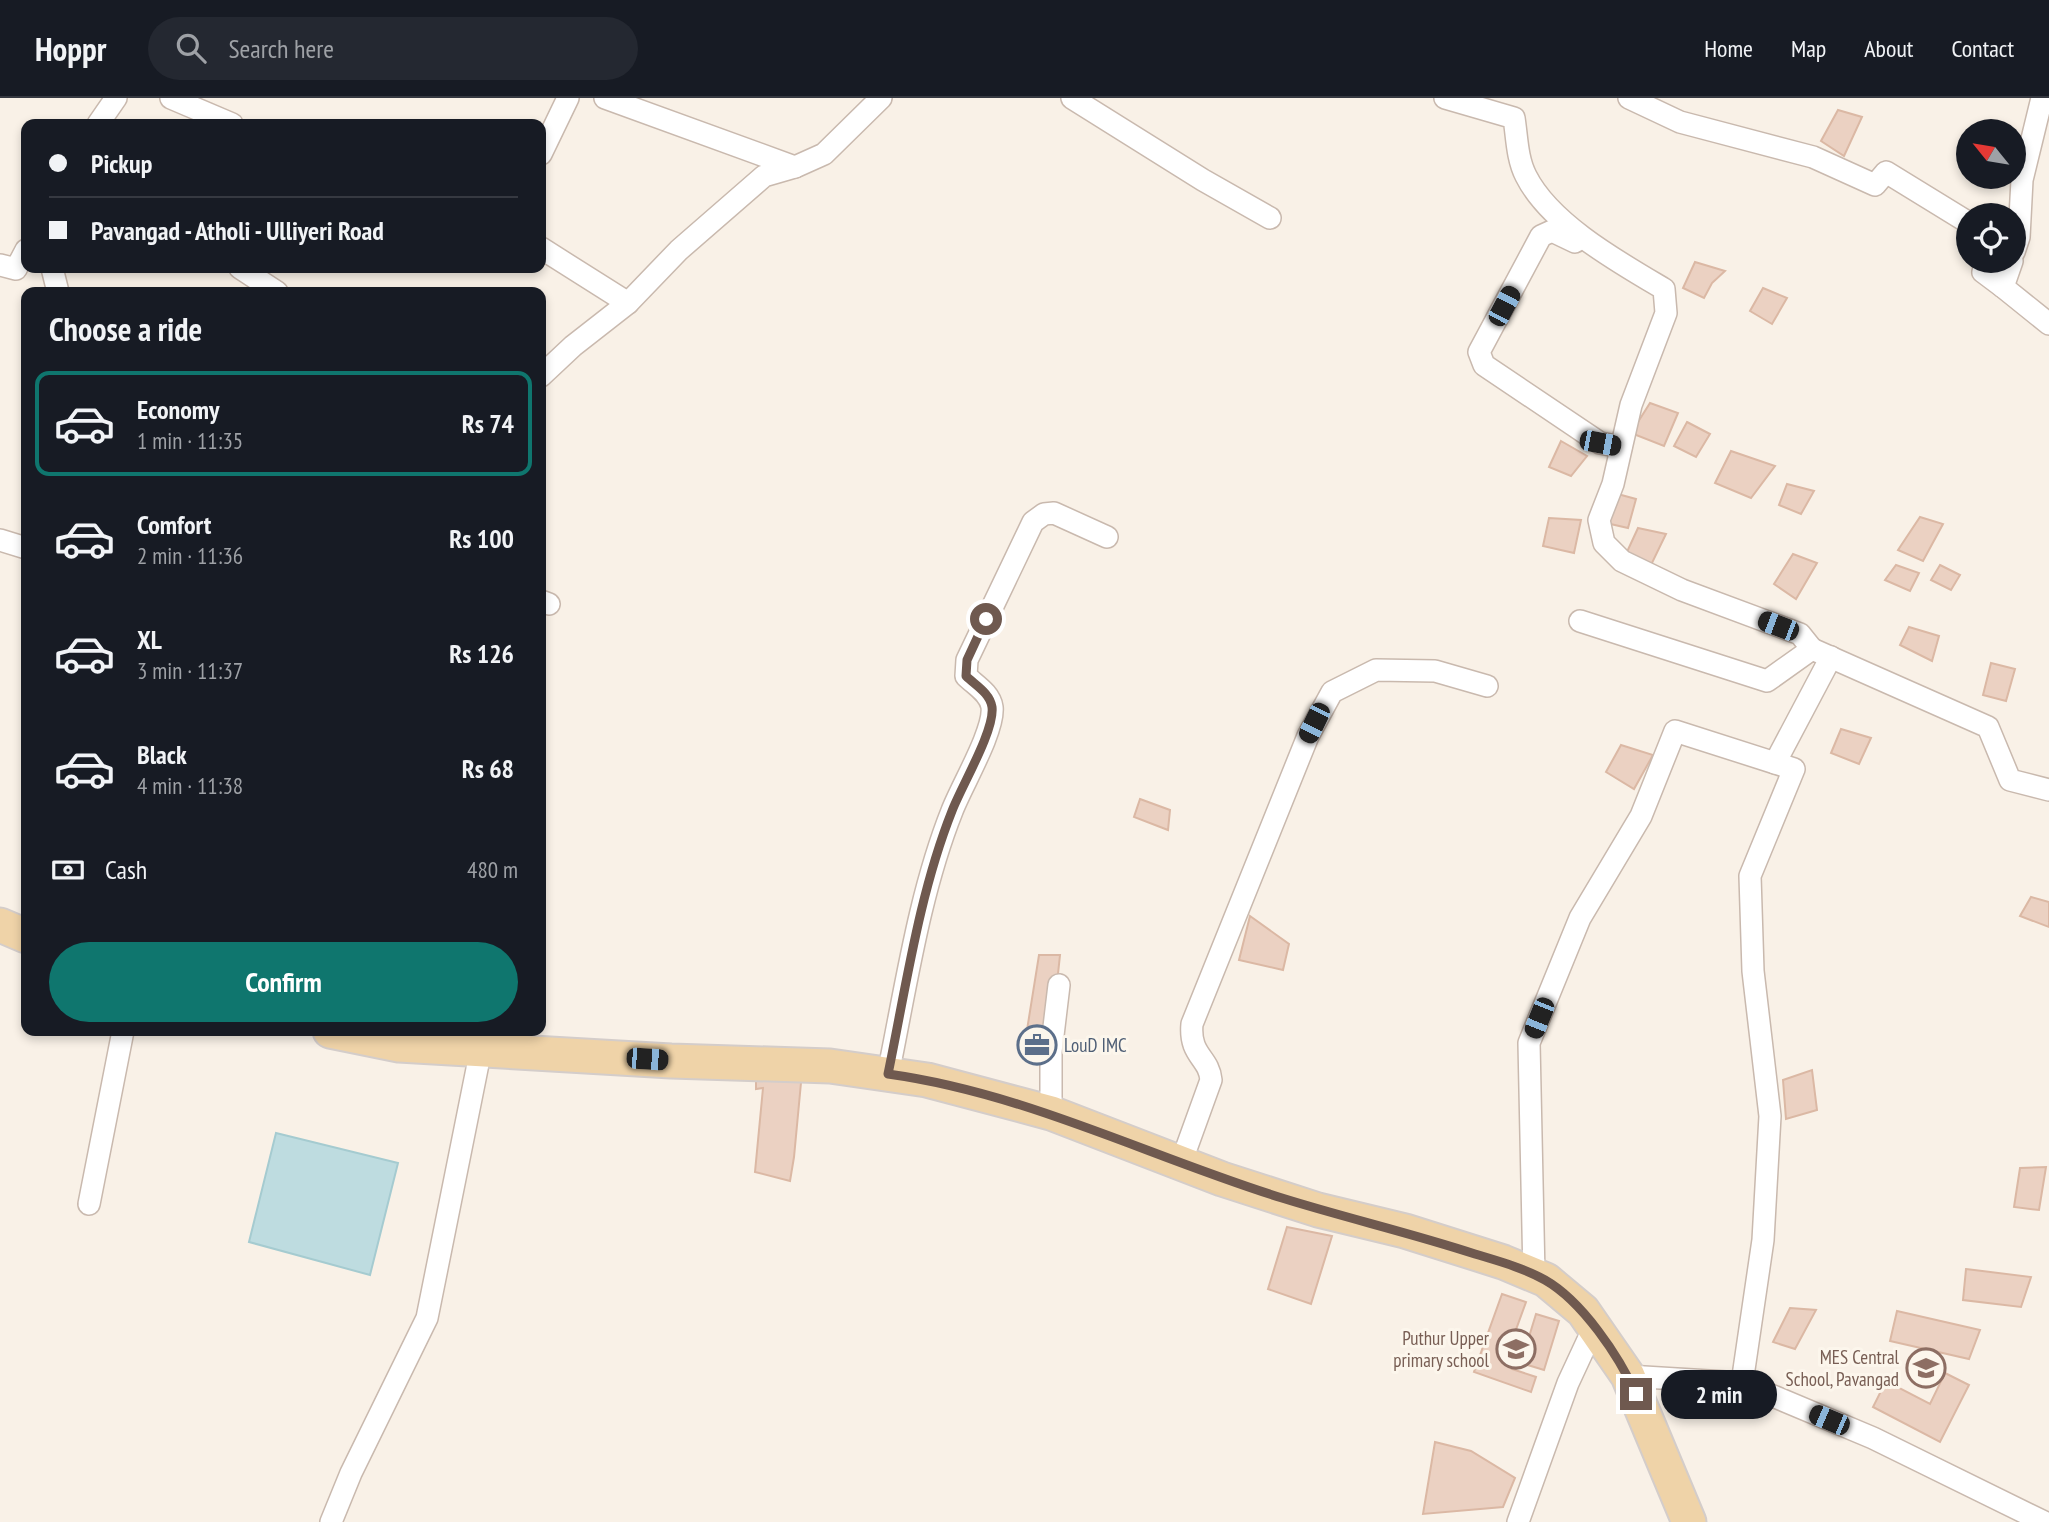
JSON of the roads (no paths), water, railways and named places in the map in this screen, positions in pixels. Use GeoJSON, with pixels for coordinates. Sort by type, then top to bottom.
{"type":"FeatureCollection","features":[{"type":"Feature","properties":{"kind":"main road"},"geometry":{"type":"LineString","coordinates":[[0,925],[21,934]]}},
{"type":"Feature","properties":{"kind":"main road"},"geometry":{"type":"LineString","coordinates":[[355,1036],[399,1045],[671,1061],[830,1066],[926,1080],[1051,1113],[1181,1163],[1318,1210],[1405,1231],[1534,1275],[1546,1280],[1583,1311],[1628,1376],[1689,1522]]}},
{"type":"Feature","properties":{"kind":"street"},"geometry":{"type":"LineString","coordinates":[[101,119],[116,98]]}},
{"type":"Feature","properties":{"kind":"street"},"geometry":{"type":"LineString","coordinates":[[171,98],[220,119]]}},
{"type":"Feature","properties":{"kind":"street"},"geometry":{"type":"LineString","coordinates":[[546,144],[568,98]]}},
{"type":"Feature","properties":{"kind":"street"},"geometry":{"type":"LineString","coordinates":[[605,98],[795,167]]}},
{"type":"Feature","properties":{"kind":"street"},"geometry":{"type":"LineString","coordinates":[[546,371],[573,346],[628,303],[679,250],[764,176],[795,167],[824,153],[881,98]]}},
{"type":"Feature","properties":{"kind":"street"},"geometry":{"type":"LineString","coordinates":[[1072,98],[1203,180],[1270,218]]}},
{"type":"Feature","properties":{"kind":"street"},"geometry":{"type":"LineString","coordinates":[[1445,98],[1518,108],[1519,152],[1526,177],[1552,210],[1580,236],[1664,289],[1665,313],[1631,405],[1613,485],[1599,520],[1604,543],[1622,561],[1682,590],[1800,634],[1821,653],[1987,727],[2010,780],[2049,790]]}},
{"type":"Feature","properties":{"kind":"street"},"geometry":{"type":"LineString","coordinates":[[1629,98],[1680,122],[1813,156],[1875,185],[1886,172],[1956,214]]}},
{"type":"Feature","properties":{"kind":"street"},"geometry":{"type":"LineString","coordinates":[[2021,203],[2022,180],[2042,98]]}},
{"type":"Feature","properties":{"kind":"street"},"geometry":{"type":"LineString","coordinates":[[1580,236],[1575,242],[1552,231],[1541,236],[1479,352],[1483,365],[1600,443],[1621,447]]}},
{"type":"Feature","properties":{"kind":"street"},"geometry":{"type":"LineString","coordinates":[[546,251],[628,303]]}},
{"type":"Feature","properties":{"kind":"street"},"geometry":{"type":"LineString","coordinates":[[0,265],[16,269],[21,260]]}},
{"type":"Feature","properties":{"kind":"street"},"geometry":{"type":"LineString","coordinates":[[248,273],[268,287]]}},
{"type":"Feature","properties":{"kind":"street"},"geometry":{"type":"LineString","coordinates":[[1984,273],[2049,324]]}},
{"type":"Feature","properties":{"kind":"street"},"geometry":{"type":"LineString","coordinates":[[2003,287],[2007,273]]}},
{"type":"Feature","properties":{"kind":"street"},"geometry":{"type":"LineString","coordinates":[[888,1074],[929,881],[952,811],[982,745],[993,709],[989,695],[966,676],[967,660],[1034,522],[1044,514],[1054,513],[1107,537]]}},
{"type":"Feature","properties":{"kind":"street"},"geometry":{"type":"LineString","coordinates":[[0,540],[21,546]]}},
{"type":"Feature","properties":{"kind":"street"},"geometry":{"type":"LineString","coordinates":[[1580,621],[1767,681],[1821,653]]}},
{"type":"Feature","properties":{"kind":"street"},"geometry":{"type":"LineString","coordinates":[[1775,763],[1821,653]]}},
{"type":"Feature","properties":{"kind":"street"},"geometry":{"type":"LineString","coordinates":[[1181,1163],[1211,1080],[1210,1073],[1190,1041],[1192,1024],[1308,736],[1332,692],[1376,670],[1435,671],[1487,686]]}},
{"type":"Feature","properties":{"kind":"street"},"geometry":{"type":"LineString","coordinates":[[1534,1275],[1529,1043],[1580,918],[1641,816],[1675,730],[1794,769],[1750,876],[1753,971],[1770,1116],[1763,1240],[1742,1383]]}},
{"type":"Feature","properties":{"kind":"street"},"geometry":{"type":"LineString","coordinates":[[1051,1113],[1051,1052],[1059,985]]}},
{"type":"Feature","properties":{"kind":"street"},"geometry":{"type":"LineString","coordinates":[[89,1204],[122,1036]]}},
{"type":"Feature","properties":{"kind":"street"},"geometry":{"type":"LineString","coordinates":[[331,1522],[351,1473],[427,1318],[481,1049]]}},
{"type":"Feature","properties":{"kind":"street"},"geometry":{"type":"LineString","coordinates":[[1518,1522],[1568,1383],[1594,1327]]}},
{"type":"Feature","properties":{"kind":"street"},"geometry":{"type":"LineString","coordinates":[[1628,1376],[1742,1383],[1873,1438],[2044,1522]]}},
{"type":"Feature","properties":{"kind":"water"},"geometry":{"type":"Polygon","coordinates":[[[276,1133],[398,1163],[370,1275],[249,1242],[276,1133]]]}},
{"type":"Feature","properties":{"kind":"place","name":"LouD IMC"},"geometry":{"type":"Point","coordinates":[1037,1045]}},
{"type":"Feature","properties":{"kind":"place","name":"Puthur Upper primary school"},"geometry":{"type":"Point","coordinates":[1516,1349]}},
{"type":"Feature","properties":{"kind":"place","name":"MES Central School, Pavangad"},"geometry":{"type":"Point","coordinates":[1926,1368]}}]}
